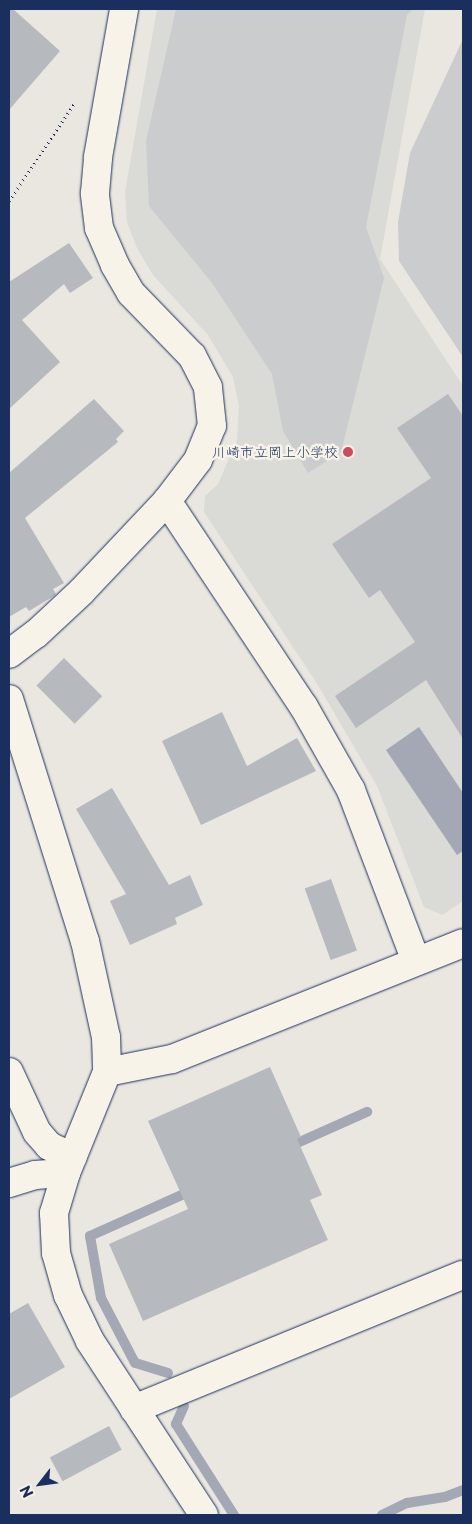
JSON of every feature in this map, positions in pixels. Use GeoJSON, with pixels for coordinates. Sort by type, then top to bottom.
{"type":"FeatureCollection","features":[{"type":"Feature","properties":{"kind":"street"},"geometry":{"type":"LineString","coordinates":[[9,654],[36,634],[81,592],[167,501],[198,460],[212,426],[208,387],[192,356],[131,292],[115,265],[99,228],[94,193],[98,157],[124,9]]}},
{"type":"Feature","properties":{"kind":"street"},"geometry":{"type":"LineString","coordinates":[[167,501],[304,707],[351,790],[416,962]]}},
{"type":"Feature","properties":{"kind":"street"},"geometry":{"type":"LineString","coordinates":[[9,700],[15,736],[85,941],[106,1037],[107,1072],[70,1165],[54,1213],[56,1253],[68,1295],[90,1340],[204,1515]]}},
{"type":"Feature","properties":{"kind":"street"},"geometry":{"type":"LineString","coordinates":[[107,1072],[172,1059],[463,943]]}},
{"type":"Feature","properties":{"kind":"street"},"geometry":{"type":"LineString","coordinates":[[9,1072],[37,1132],[70,1165]]}},
{"type":"Feature","properties":{"kind":"street"},"geometry":{"type":"LineString","coordinates":[[9,1183],[70,1165]]}},
{"type":"Feature","properties":{"kind":"street"},"geometry":{"type":"LineString","coordinates":[[134,1409],[463,1275]]}},
{"type":"Feature","properties":{"kind":"path"},"geometry":{"type":"LineString","coordinates":[[9,201],[75,103]]}},
{"type":"Feature","properties":{"kind":"shaded area","name":"川崎市立岡上小学校"},"geometry":{"type":"Polygon","coordinates":[[[157,9],[425,9],[380,259],[463,386],[463,901],[442,915],[424,907],[377,786],[316,682],[204,512],[205,496],[218,484],[237,440],[239,406],[233,377],[208,335],[153,275],[137,248],[127,222],[125,192],[157,9]]]}},
{"type":"Feature","properties":{"kind":"shaded area"},"geometry":{"type":"Polygon","coordinates":[[[176,9],[413,9],[407,15],[366,227],[384,278],[341,452],[308,473],[283,431],[272,374],[212,283],[149,206],[146,141],[176,9]]]}},
{"type":"Feature","properties":{"kind":"shaded area"},"geometry":{"type":"Polygon","coordinates":[[[463,39],[463,357],[399,261],[398,222],[410,153],[463,39]]]}},
{"type":"Feature","properties":{"kind":"shaded area"},"geometry":{"type":"Polygon","coordinates":[[[419,727],[463,793],[463,851],[457,855],[386,750],[419,727]]]}},
{"type":"Feature","properties":{"kind":"building"},"geometry":{"type":"Polygon","coordinates":[[[9,9],[13,9],[60,51],[9,110],[9,9]]]}},
{"type":"Feature","properties":{"kind":"building"},"geometry":{"type":"Polygon","coordinates":[[[69,243],[93,278],[70,293],[64,284],[22,320],[60,362],[9,409],[9,282],[69,243]]]}},
{"type":"Feature","properties":{"kind":"building"},"geometry":{"type":"Polygon","coordinates":[[[448,394],[463,416],[463,739],[426,680],[356,728],[335,696],[415,642],[380,590],[369,598],[332,544],[431,478],[397,428],[448,394]]]}},
{"type":"Feature","properties":{"kind":"building"},"geometry":{"type":"Polygon","coordinates":[[[94,399],[124,431],[116,439],[118,442],[25,518],[64,583],[53,589],[56,594],[54,596],[29,611],[26,607],[9,617],[9,473],[94,399]]]}},
{"type":"Feature","properties":{"kind":"building"},"geometry":{"type":"Polygon","coordinates":[[[64,658],[102,696],[75,724],[36,686],[64,658]]]}},
{"type":"Feature","properties":{"kind":"building"},"geometry":{"type":"Polygon","coordinates":[[[222,712],[247,766],[297,738],[316,771],[201,825],[162,741],[222,712]]]}},
{"type":"Feature","properties":{"kind":"building"},"geometry":{"type":"Polygon","coordinates":[[[112,788],[169,885],[190,875],[203,905],[175,918],[177,924],[130,945],[110,901],[126,894],[76,809],[112,788]]]}},
{"type":"Feature","properties":{"kind":"building"},"geometry":{"type":"Polygon","coordinates":[[[331,879],[357,950],[331,960],[305,889],[331,879]]]}},
{"type":"Feature","properties":{"kind":"building"},"geometry":{"type":"Polygon","coordinates":[[[270,1067],[301,1137],[297,1139],[322,1195],[310,1200],[328,1240],[143,1321],[109,1244],[188,1209],[148,1121],[270,1067]]]}},
{"type":"Feature","properties":{"kind":"building"},"geometry":{"type":"Polygon","coordinates":[[[28,1303],[65,1367],[9,1399],[9,1314],[28,1303]]]}},
{"type":"Feature","properties":{"kind":"building"},"geometry":{"type":"Polygon","coordinates":[[[109,1426],[122,1450],[63,1481],[50,1457],[109,1426]]]}},
{"type":"Feature","properties":{"kind":"waterway"},"geometry":{"type":"LineString","coordinates":[[286,1148],[367,1112]]}},
{"type":"Feature","properties":{"kind":"waterway"},"geometry":{"type":"LineString","coordinates":[[168,1373],[135,1363],[101,1298],[90,1236],[193,1190]]}},
{"type":"Feature","properties":{"kind":"waterway"},"geometry":{"type":"LineString","coordinates":[[184,1406],[176,1424],[234,1515]]}},
{"type":"Feature","properties":{"kind":"waterway"},"geometry":{"type":"LineString","coordinates":[[382,1515],[407,1503],[445,1497],[463,1490]]}},
{"type":"Feature","properties":{"kind":"place","name":"川崎市立岡上小学校"},"geometry":{"type":"Point","coordinates":[348,452]}}]}
